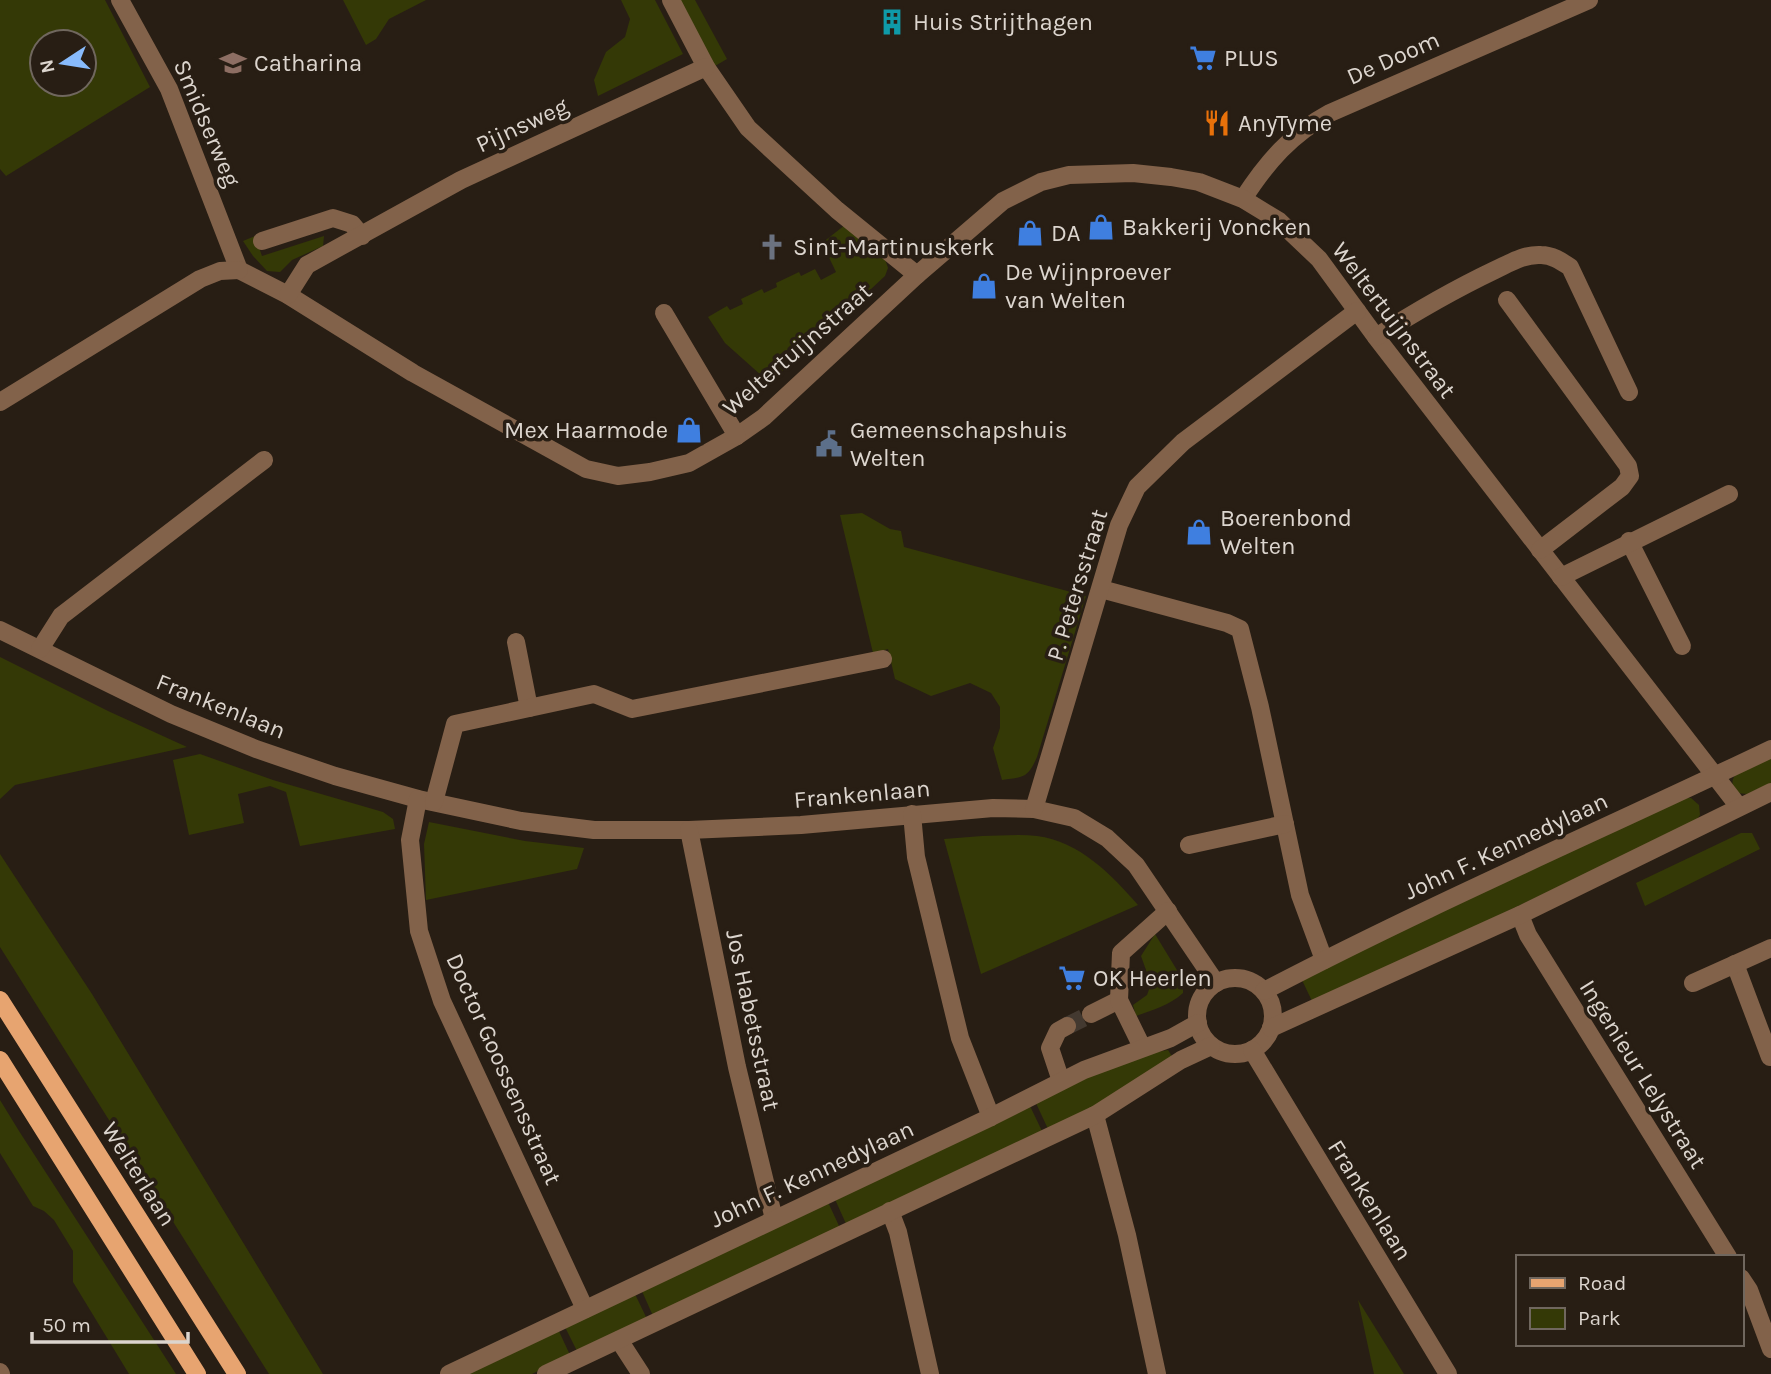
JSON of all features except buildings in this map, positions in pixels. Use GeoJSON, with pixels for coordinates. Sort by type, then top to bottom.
{"type":"FeatureCollection","features":[{"type":"Feature","properties":{"kind":"main road","name":"Welterlaan"},"geometry":{"type":"LineString","coordinates":[[0,1000],[237,1374]]}},
{"type":"Feature","properties":{"kind":"main road"},"geometry":{"type":"LineString","coordinates":[[0,1060],[197,1374]]}},
{"type":"Feature","properties":{"kind":"street","name":"Smidserweg"},"geometry":{"type":"LineString","coordinates":[[120,0],[169,89],[239,270]]}},
{"type":"Feature","properties":{"kind":"street"},"geometry":{"type":"LineString","coordinates":[[671,0],[706,67],[748,128],[837,210],[917,275]]}},
{"type":"Feature","properties":{"kind":"street","name":"De Doom"},"geometry":{"type":"LineString","coordinates":[[1243,199],[1271,159],[1308,124],[1589,0]]}},
{"type":"Feature","properties":{"kind":"street","name":"Pijnsweg"},"geometry":{"type":"LineString","coordinates":[[288,295],[307,265],[461,180],[706,67]]}},
{"type":"Feature","properties":{"kind":"street","name":"Weltertuijnstraat"},"geometry":{"type":"LineString","coordinates":[[239,270],[288,295],[413,373],[586,469],[618,476],[689,463],[764,417],[917,275],[1003,201],[1041,182],[1069,175],[1133,173],[1199,182],[1243,199],[1279,221],[1319,259],[1738,807]]}},
{"type":"Feature","properties":{"kind":"street"},"geometry":{"type":"LineString","coordinates":[[262,241],[333,218],[352,224],[362,236]]}},
{"type":"Feature","properties":{"kind":"street"},"geometry":{"type":"LineString","coordinates":[[1376,337],[1424,306],[1476,279],[1525,256],[1543,254],[1570,267],[1629,392]]}},
{"type":"Feature","properties":{"kind":"street"},"geometry":{"type":"LineString","coordinates":[[0,402],[201,279],[220,271],[239,270]]}},
{"type":"Feature","properties":{"kind":"street"},"geometry":{"type":"LineString","coordinates":[[1507,300],[1628,466],[1630,476],[1622,487],[1540,550]]}},
{"type":"Feature","properties":{"kind":"street","name":"P. Petersstraat"},"geometry":{"type":"LineString","coordinates":[[1034,809],[1119,524],[1137,487],[1183,442],[1357,311]]}},
{"type":"Feature","properties":{"kind":"street"},"geometry":{"type":"LineString","coordinates":[[664,313],[737,436]]}},
{"type":"Feature","properties":{"kind":"street"},"geometry":{"type":"LineString","coordinates":[[40,649],[61,616],[264,460]]}},
{"type":"Feature","properties":{"kind":"street"},"geometry":{"type":"LineString","coordinates":[[1561,577],[1629,541],[1729,494]]}},
{"type":"Feature","properties":{"kind":"street"},"geometry":{"type":"LineString","coordinates":[[1629,541],[1682,646]]}},
{"type":"Feature","properties":{"kind":"street"},"geometry":{"type":"LineString","coordinates":[[1101,589],[1227,622],[1240,629],[1260,707],[1300,895],[1324,960]]}},
{"type":"Feature","properties":{"kind":"street","name":"Frankenlaan"},"geometry":{"type":"LineString","coordinates":[[0,630],[171,715],[237,741],[335,776],[521,821],[594,830],[689,830],[802,825],[993,808],[1034,809],[1074,818],[1107,838],[1136,865],[1216,983]]}},
{"type":"Feature","properties":{"kind":"street"},"geometry":{"type":"LineString","coordinates":[[516,642],[529,708]]}},
{"type":"Feature","properties":{"kind":"street"},"geometry":{"type":"LineString","coordinates":[[426,800],[455,724],[594,694],[632,709],[883,659]]}},
{"type":"Feature","properties":{"kind":"street","name":"John F. Kennedylaan"},"geometry":{"type":"LineString","coordinates":[[1264,991],[1533,859],[1771,749]]}},
{"type":"Feature","properties":{"kind":"street"},"geometry":{"type":"LineString","coordinates":[[1271,1028],[1520,915],[1771,792]]}},
{"type":"Feature","properties":{"kind":"street","name":"Doctor Goossensstraat"},"geometry":{"type":"LineString","coordinates":[[426,800],[410,840],[419,931],[432,975],[585,1309]]}},
{"type":"Feature","properties":{"kind":"street"},"geometry":{"type":"LineString","coordinates":[[912,814],[915,857],[960,1038],[990,1117]]}},
{"type":"Feature","properties":{"kind":"street"},"geometry":{"type":"LineString","coordinates":[[1189,845],[1285,824]]}},
{"type":"Feature","properties":{"kind":"street","name":"Jos Habetsstraat"},"geometry":{"type":"LineString","coordinates":[[689,830],[737,1067],[774,1219]]}},
{"type":"Feature","properties":{"kind":"street"},"geometry":{"type":"LineString","coordinates":[[1142,1047],[1119,1000],[1121,953],[1168,911]]}},
{"type":"Feature","properties":{"kind":"street","name":"Ingenieur Lelystraat"},"geometry":{"type":"LineString","coordinates":[[1520,915],[1528,935],[1727,1255]]}},
{"type":"Feature","properties":{"kind":"street"},"geometry":{"type":"LineString","coordinates":[[1693,983],[1771,948]]}},
{"type":"Feature","properties":{"kind":"street"},"geometry":{"type":"LineString","coordinates":[[1735,964],[1770,1058]]}},
{"type":"Feature","properties":{"kind":"street"},"geometry":{"type":"LineString","coordinates":[[1236,978],[1264,991],[1273,1013],[1271,1028],[1265,1040],[1252,1051],[1232,1055],[1211,1046],[1198,1023],[1198,1006],[1203,996],[1216,983],[1236,978]]}},
{"type":"Feature","properties":{"kind":"street"},"geometry":{"type":"LineString","coordinates":[[1091,1014],[1119,1000]]}},
{"type":"Feature","properties":{"kind":"street","name":"John F. Kennedylaan"},"geometry":{"type":"LineString","coordinates":[[449,1374],[1061,1081],[1114,1057],[1171,1038],[1198,1023]]}},
{"type":"Feature","properties":{"kind":"street"},"geometry":{"type":"LineString","coordinates":[[1061,1081],[1050,1048],[1058,1031],[1067,1026]]}},
{"type":"Feature","properties":{"kind":"street"},"geometry":{"type":"LineString","coordinates":[[546,1374],[1095,1115],[1181,1060],[1211,1046]]}},
{"type":"Feature","properties":{"kind":"street","name":"Frankenlaan"},"geometry":{"type":"LineString","coordinates":[[1252,1051],[1448,1374]]}},
{"type":"Feature","properties":{"kind":"street"},"geometry":{"type":"LineString","coordinates":[[1095,1115],[1127,1235],[1157,1374]]}},
{"type":"Feature","properties":{"kind":"street"},"geometry":{"type":"LineString","coordinates":[[890,1211],[898,1232],[930,1374]]}},
{"type":"Feature","properties":{"kind":"street"},"geometry":{"type":"LineString","coordinates":[[1743,1281],[1749,1290],[1771,1349]]}},
{"type":"Feature","properties":{"kind":"street"},"geometry":{"type":"LineString","coordinates":[[619,1339],[642,1374]]}},
{"type":"Feature","properties":{"kind":"green space"},"geometry":{"type":"Polygon","coordinates":[[[0,0],[105,0],[150,87],[6,176],[0,169],[0,0]]]}},
{"type":"Feature","properties":{"kind":"green space"},"geometry":{"type":"Polygon","coordinates":[[[343,0],[426,0],[389,19],[376,39],[366,45],[343,0]]]}},
{"type":"Feature","properties":{"kind":"green space"},"geometry":{"type":"Polygon","coordinates":[[[621,0],[655,0],[683,54],[598,96],[594,80],[606,52],[625,37],[630,19],[621,0]]]}},
{"type":"Feature","properties":{"kind":"green space"},"geometry":{"type":"Polygon","coordinates":[[[680,0],[695,0],[727,59],[715,66],[680,0]]]}},
{"type":"Feature","properties":{"kind":"green space"},"geometry":{"type":"Polygon","coordinates":[[[845,225],[885,259],[888,268],[885,276],[770,383],[725,343],[708,317],[727,306],[730,310],[743,304],[741,299],[762,289],[764,293],[777,287],[776,283],[799,272],[801,276],[815,269],[821,280],[836,272],[822,243],[845,225]]]}},
{"type":"Feature","properties":{"kind":"green space"},"geometry":{"type":"Polygon","coordinates":[[[255,236],[262,256],[324,236],[323,246],[292,260],[280,272],[267,271],[253,256],[243,241],[255,236]]]}},
{"type":"Feature","properties":{"kind":"green space"},"geometry":{"type":"Polygon","coordinates":[[[862,513],[890,529],[901,531],[904,547],[1086,596],[1037,757],[1028,773],[1002,780],[993,748],[1000,728],[1000,707],[991,693],[970,683],[931,696],[895,679],[888,649],[873,653],[840,515],[862,513]]]}},
{"type":"Feature","properties":{"kind":"green space"},"geometry":{"type":"Polygon","coordinates":[[[0,657],[187,747],[15,785],[0,799],[0,657]]]}},
{"type":"Feature","properties":{"kind":"green space"},"geometry":{"type":"Polygon","coordinates":[[[200,754],[273,780],[383,812],[393,819],[395,829],[300,846],[286,792],[270,786],[238,794],[244,823],[189,835],[173,760],[200,754]]]}},
{"type":"Feature","properties":{"kind":"green space"},"geometry":{"type":"Polygon","coordinates":[[[1771,756],[1771,783],[1747,794],[1737,793],[1733,786],[1736,774],[1771,756]]]}},
{"type":"Feature","properties":{"kind":"green space"},"geometry":{"type":"Polygon","coordinates":[[[1682,798],[1691,798],[1699,805],[1700,815],[1695,822],[1335,993],[1312,1001],[1301,978],[1682,798]]]}},
{"type":"Feature","properties":{"kind":"green space"},"geometry":{"type":"Polygon","coordinates":[[[429,822],[525,841],[584,848],[577,869],[426,900],[424,844],[429,822]]]}},
{"type":"Feature","properties":{"kind":"green space"},"geometry":{"type":"Polygon","coordinates":[[[1741,833],[1752,833],[1760,849],[1645,906],[1636,883],[1741,833]]]}},
{"type":"Feature","properties":{"kind":"green space"},"geometry":{"type":"Polygon","coordinates":[[[1037,836],[1067,845],[1106,871],[1138,905],[981,974],[944,839],[1037,836]]]}},
{"type":"Feature","properties":{"kind":"green space"},"geometry":{"type":"Polygon","coordinates":[[[0,854],[92,994],[323,1374],[269,1374],[0,947],[0,854]]]}},
{"type":"Feature","properties":{"kind":"green space"},"geometry":{"type":"Polygon","coordinates":[[[1155,934],[1183,980],[1183,993],[1167,1004],[1136,1016],[1133,1005],[1147,995],[1151,984],[1141,956],[1155,934]]]}},
{"type":"Feature","properties":{"kind":"green space"},"geometry":{"type":"Polygon","coordinates":[[[1168,1050],[1173,1058],[1110,1099],[1048,1129],[1035,1101],[1136,1056],[1168,1050]]]}},
{"type":"Feature","properties":{"kind":"green space"},"geometry":{"type":"Polygon","coordinates":[[[0,1100],[176,1374],[129,1374],[73,1282],[73,1251],[54,1220],[33,1206],[0,1153],[0,1100]]]}},
{"type":"Feature","properties":{"kind":"green space"},"geometry":{"type":"Polygon","coordinates":[[[1029,1104],[1042,1131],[847,1226],[834,1197],[1029,1104]]]}},
{"type":"Feature","properties":{"kind":"green space"},"geometry":{"type":"Polygon","coordinates":[[[827,1200],[840,1228],[653,1316],[641,1289],[827,1200]]]}},
{"type":"Feature","properties":{"kind":"green space"},"geometry":{"type":"Polygon","coordinates":[[[634,1292],[647,1319],[577,1351],[564,1325],[634,1292]]]}},
{"type":"Feature","properties":{"kind":"green space"},"geometry":{"type":"Polygon","coordinates":[[[1358,1300],[1404,1374],[1374,1374],[1358,1300]]]}},
{"type":"Feature","properties":{"kind":"green space"},"geometry":{"type":"Polygon","coordinates":[[[557,1327],[570,1355],[532,1374],[465,1374],[557,1327]]]}},
{"type":"Feature","properties":{"kind":"tunnel"},"geometry":{"type":"LineString","coordinates":[[1067,1026],[1091,1014]]}},
{"type":"Feature","properties":{"kind":"place","name":"Huis Strijthagen"},"geometry":{"type":"Point","coordinates":[892,22]}},
{"type":"Feature","properties":{"kind":"place","name":"PLUS"},"geometry":{"type":"Point","coordinates":[1203,58]}},
{"type":"Feature","properties":{"kind":"place","name":"Catharina"},"geometry":{"type":"Point","coordinates":[233,63]}},
{"type":"Feature","properties":{"kind":"place","name":"AnyTyme"},"geometry":{"type":"Point","coordinates":[1217,123]}},
{"type":"Feature","properties":{"kind":"place","name":"Bakkerij Voncken"},"geometry":{"type":"Point","coordinates":[1101,227]}},
{"type":"Feature","properties":{"kind":"place","name":"DA"},"geometry":{"type":"Point","coordinates":[1030,233]}},
{"type":"Feature","properties":{"kind":"place","name":"Sint-Martinuskerk"},"geometry":{"type":"Point","coordinates":[772,247]}},
{"type":"Feature","properties":{"kind":"place","name":"De Wijnproever van Welten"},"geometry":{"type":"Point","coordinates":[984,286]}},
{"type":"Feature","properties":{"kind":"place","name":"Mex Haarmode"},"geometry":{"type":"Point","coordinates":[689,430]}},
{"type":"Feature","properties":{"kind":"place","name":"Gemeenschapshuis Welten"},"geometry":{"type":"Point","coordinates":[829,444]}},
{"type":"Feature","properties":{"kind":"place","name":"Boerenbond Welten"},"geometry":{"type":"Point","coordinates":[1199,532]}},
{"type":"Feature","properties":{"kind":"place","name":"OK Heerlen"},"geometry":{"type":"Point","coordinates":[1072,978]}}]}
